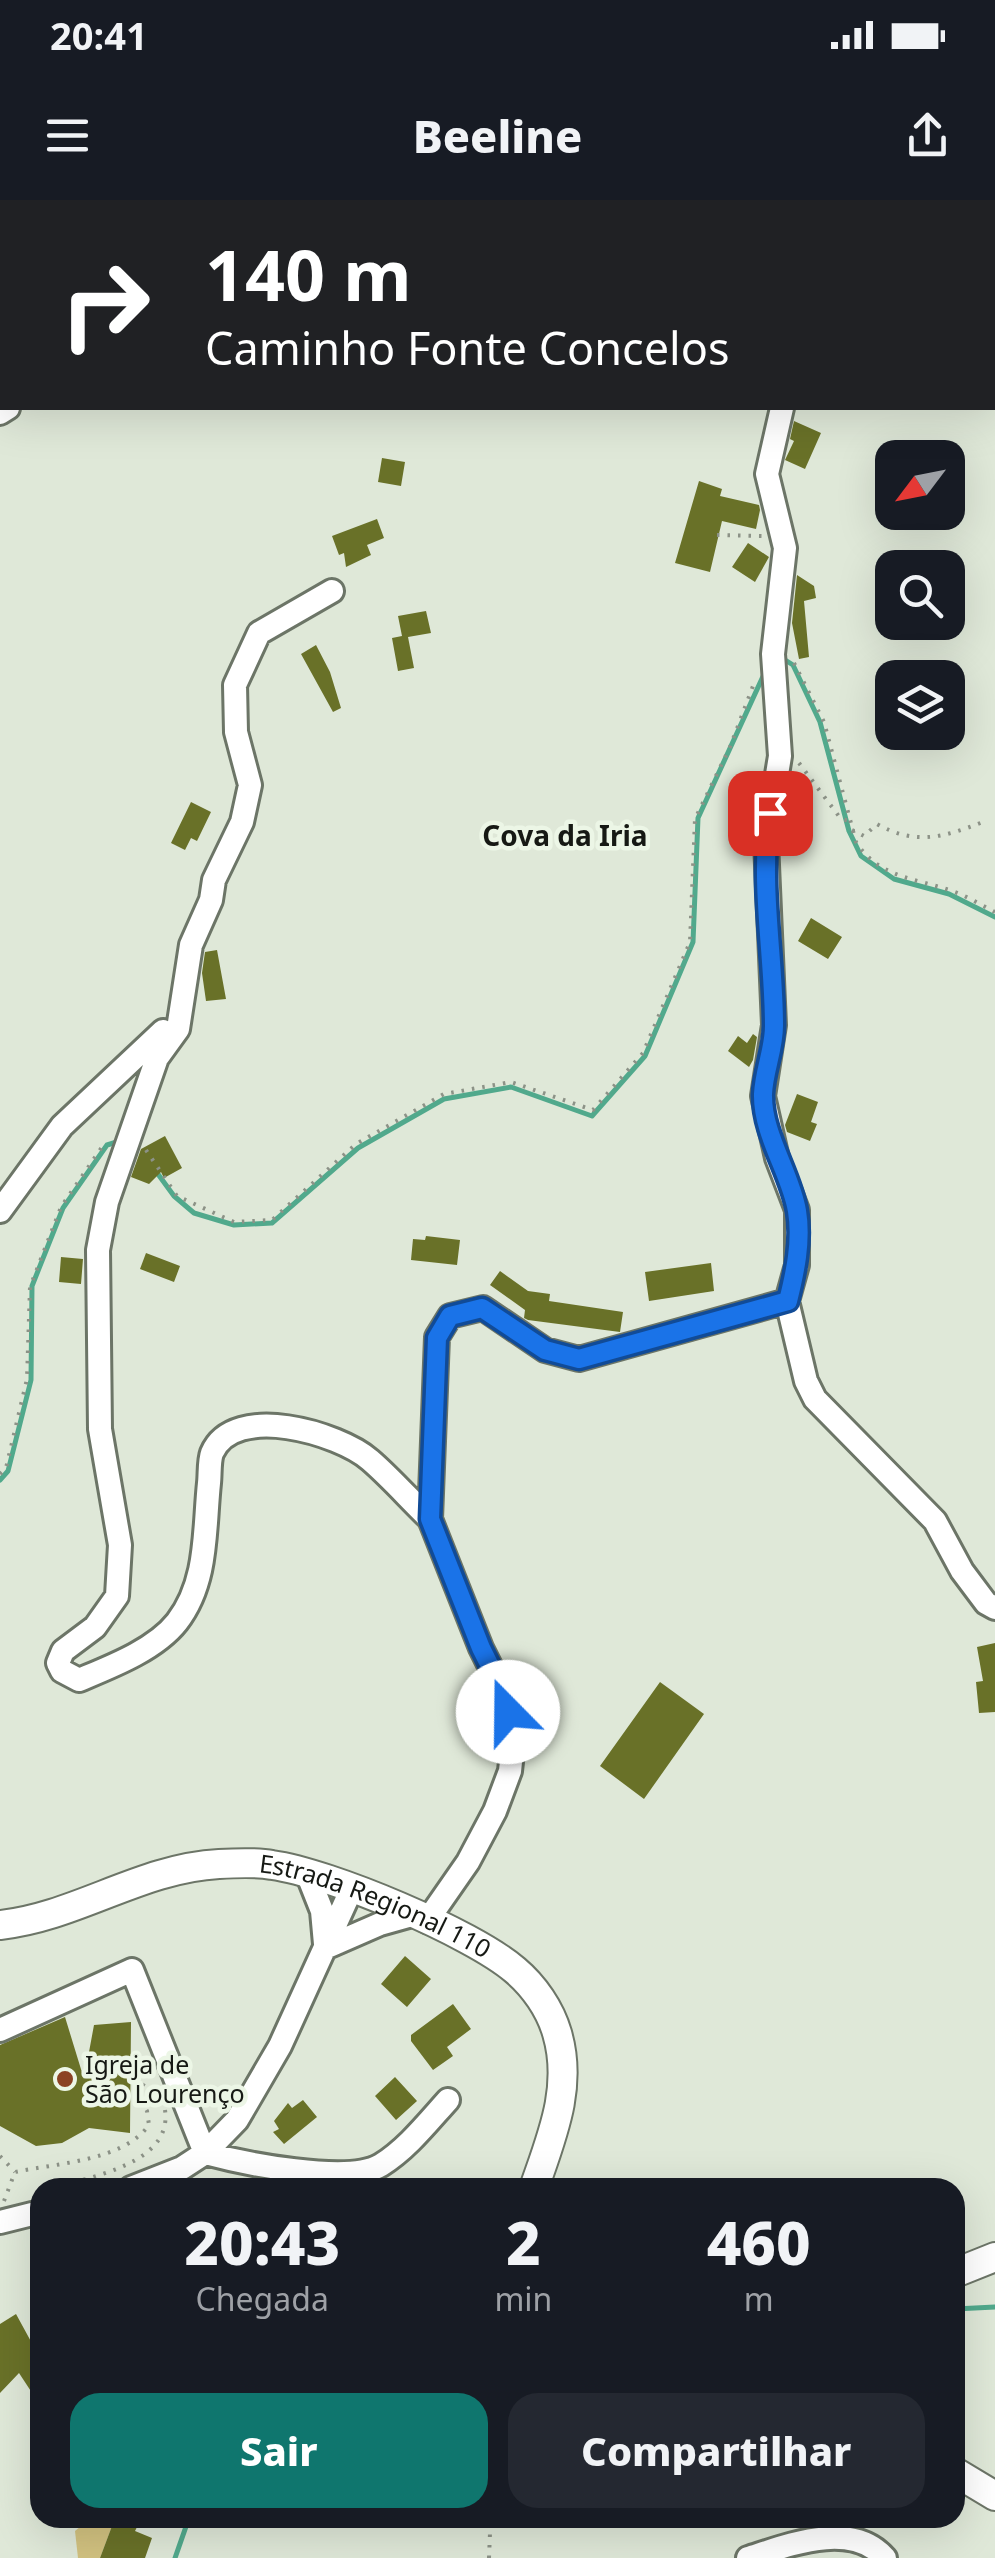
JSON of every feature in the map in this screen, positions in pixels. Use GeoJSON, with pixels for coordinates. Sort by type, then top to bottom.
{"type":"FeatureCollection","features":[{"type":"Feature","properties":{"kind":"main road","name":"Estrada Regional 110"},"geometry":{"type":"LineString","coordinates":[[0,1925],[31,1921],[181,1869],[268,1864],[352,1888],[420,1918],[491,1953],[515,1970],[543,2002],[556,2030],[564,2081],[561,2104],[537,2178]]}},
{"type":"Feature","properties":{"kind":"main road"},"geometry":{"type":"LineString","coordinates":[[965,2270],[995,2257]]}},
{"type":"Feature","properties":{"kind":"main road"},"geometry":{"type":"LineString","coordinates":[[965,2478],[995,2496]]}},
{"type":"Feature","properties":{"kind":"street"},"geometry":{"type":"LineString","coordinates":[[782,410],[767,474],[782,536],[784,566],[773,654],[780,756],[766,842],[774,1025],[763,1096],[777,1158],[797,1210],[797,1265],[788,1301],[814,1399],[934,1521],[962,1571],[986,1603],[995,1608]]}},
{"type":"Feature","properties":{"kind":"street"},"geometry":{"type":"LineString","coordinates":[[325,1948],[380,1924],[420,1918],[468,1862],[495,1811],[510,1771],[514,1733],[503,1692],[481,1648],[430,1519],[369,1458],[338,1440],[294,1428],[252,1424],[227,1435],[212,1453],[200,1578],[176,1623],[152,1644],[79,1680],[62,1671],[58,1664],[63,1651],[95,1628],[116,1596],[120,1545],[100,1430],[98,1270],[107,1202],[157,1058],[175,1035],[191,945],[211,900],[214,880],[242,822],[250,785],[236,732],[235,685],[259,633],[332,591]]}},
{"type":"Feature","properties":{"kind":"street"},"geometry":{"type":"LineString","coordinates":[[0,1211],[62,1126],[156,1040],[167,1024],[177,1022]]}},
{"type":"Feature","properties":{"kind":"street"},"geometry":{"type":"LineString","coordinates":[[430,1519],[437,1338],[450,1316],[482,1308],[545,1350],[579,1359],[788,1301]]}},
{"type":"Feature","properties":{"kind":"street"},"geometry":{"type":"LineString","coordinates":[[306,1873],[322,1911],[325,1948]]}},
{"type":"Feature","properties":{"kind":"street"},"geometry":{"type":"LineString","coordinates":[[156,2178],[182,2168],[205,2152],[237,2120],[260,2083],[352,1888]]}},
{"type":"Feature","properties":{"kind":"street"},"geometry":{"type":"LineString","coordinates":[[0,2030],[132,1970],[205,2152]]}},
{"type":"Feature","properties":{"kind":"street"},"geometry":{"type":"LineString","coordinates":[[205,2152],[237,2162],[315,2172],[378,2168],[448,2100]]}},
{"type":"Feature","properties":{"kind":"street"},"geometry":{"type":"LineString","coordinates":[[2,2212],[30,2212]]}},
{"type":"Feature","properties":{"kind":"street"},"geometry":{"type":"LineString","coordinates":[[748,2558],[824,2537],[875,2546],[885,2558]]}},
{"type":"Feature","properties":{"kind":"path"},"geometry":{"type":"LineString","coordinates":[[717,536],[782,536]]}},
{"type":"Feature","properties":{"kind":"path"},"geometry":{"type":"LineString","coordinates":[[0,1474],[6,1468],[27,1380],[30,1287],[60,1207],[106,1142],[132,1134],[176,1196],[234,1222],[272,1220],[294,1196],[356,1144],[444,1094],[511,1082],[592,1110],[642,1053],[690,942],[695,819],[730,747],[761,664],[773,654],[788,655],[795,664],[824,722],[848,822]]}},
{"type":"Feature","properties":{"kind":"path"},"geometry":{"type":"LineString","coordinates":[[780,756],[800,764],[848,822],[856,842],[876,866],[894,875],[954,891],[995,912]]}},
{"type":"Feature","properties":{"kind":"path"},"geometry":{"type":"LineString","coordinates":[[852,830],[864,836],[877,824],[893,833],[925,840],[984,822]]}},
{"type":"Feature","properties":{"kind":"path"},"geometry":{"type":"LineString","coordinates":[[16,2172],[121,2150],[139,2138],[149,2125],[137,2094],[143,2083]]}},
{"type":"Feature","properties":{"kind":"path"},"geometry":{"type":"LineString","coordinates":[[86,2178],[130,2165],[156,2144],[166,2118],[163,2100]]}},
{"type":"Feature","properties":{"kind":"path"},"geometry":{"type":"LineString","coordinates":[[0,2156],[16,2172]]}},
{"type":"Feature","properties":{"kind":"path"},"geometry":{"type":"LineString","coordinates":[[2,2212],[16,2172]]}},
{"type":"Feature","properties":{"kind":"path"},"geometry":{"type":"LineString","coordinates":[[490,2558],[492,2528]]}},
{"type":"Feature","properties":{"kind":"shaded area"},"geometry":{"type":"Polygon","coordinates":[[[111,2528],[100,2558],[78,2558],[75,2531],[111,2528]]]}},
{"type":"Feature","properties":{"kind":"building"},"geometry":{"type":"Polygon","coordinates":[[[794,421],[821,433],[805,469],[785,460],[794,441],[790,439],[794,421]]]}},
{"type":"Feature","properties":{"kind":"building"},"geometry":{"type":"Polygon","coordinates":[[[382,458],[405,462],[401,486],[378,482],[382,458]]]}},
{"type":"Feature","properties":{"kind":"building"},"geometry":{"type":"Polygon","coordinates":[[[699,481],[722,489],[720,496],[759,505],[760,510],[756,529],[722,521],[710,572],[675,563],[699,481]]]}},
{"type":"Feature","properties":{"kind":"building"},"geometry":{"type":"Polygon","coordinates":[[[377,519],[384,538],[367,545],[371,555],[346,567],[344,553],[339,555],[332,536],[377,519]]]}},
{"type":"Feature","properties":{"kind":"building"},"geometry":{"type":"Polygon","coordinates":[[[748,543],[769,557],[755,582],[732,567],[748,543]]]}},
{"type":"Feature","properties":{"kind":"building"},"geometry":{"type":"Polygon","coordinates":[[[797,575],[814,586],[816,598],[804,601],[809,657],[799,659],[792,623],[797,575]]]}},
{"type":"Feature","properties":{"kind":"building"},"geometry":{"type":"Polygon","coordinates":[[[426,611],[431,633],[408,637],[414,668],[398,671],[392,638],[402,636],[398,616],[426,611]]]}},
{"type":"Feature","properties":{"kind":"building"},"geometry":{"type":"Polygon","coordinates":[[[316,645],[330,672],[341,708],[333,712],[301,654],[316,645]]]}},
{"type":"Feature","properties":{"kind":"building"},"geometry":{"type":"Polygon","coordinates":[[[191,802],[211,812],[197,841],[191,838],[185,850],[171,843],[191,802]]]}},
{"type":"Feature","properties":{"kind":"building"},"geometry":{"type":"Polygon","coordinates":[[[811,918],[842,937],[828,959],[798,941],[811,918]]]}},
{"type":"Feature","properties":{"kind":"building"},"geometry":{"type":"Polygon","coordinates":[[[217,950],[226,999],[206,1001],[202,973],[205,952],[217,950]]]}},
{"type":"Feature","properties":{"kind":"building"},"geometry":{"type":"Polygon","coordinates":[[[753,1034],[757,1037],[749,1067],[728,1051],[738,1036],[747,1043],[753,1034]]]}},
{"type":"Feature","properties":{"kind":"building"},"geometry":{"type":"Polygon","coordinates":[[[797,1094],[818,1102],[811,1122],[817,1124],[810,1141],[787,1132],[785,1125],[797,1094]]]}},
{"type":"Feature","properties":{"kind":"building"},"geometry":{"type":"Polygon","coordinates":[[[165,1136],[182,1168],[164,1178],[161,1172],[149,1184],[131,1177],[141,1149],[165,1136]]]}},
{"type":"Feature","properties":{"kind":"building"},"geometry":{"type":"Polygon","coordinates":[[[426,1236],[460,1240],[457,1265],[411,1260],[413,1239],[425,1240],[426,1236]]]}},
{"type":"Feature","properties":{"kind":"building"},"geometry":{"type":"Polygon","coordinates":[[[146,1253],[180,1266],[174,1282],[140,1269],[146,1253]]]}},
{"type":"Feature","properties":{"kind":"building"},"geometry":{"type":"Polygon","coordinates":[[[61,1257],[83,1259],[81,1284],[59,1282],[61,1257]]]}},
{"type":"Feature","properties":{"kind":"building"},"geometry":{"type":"Polygon","coordinates":[[[711,1263],[714,1291],[649,1301],[645,1272],[711,1263]]]}},
{"type":"Feature","properties":{"kind":"building"},"geometry":{"type":"Polygon","coordinates":[[[500,1271],[528,1291],[550,1294],[549,1301],[623,1312],[620,1332],[524,1318],[525,1310],[490,1285],[500,1271]]]}},
{"type":"Feature","properties":{"kind":"building"},"geometry":{"type":"Polygon","coordinates":[[[995,1643],[995,1712],[979,1713],[976,1682],[983,1681],[977,1647],[995,1643]]]}},
{"type":"Feature","properties":{"kind":"building"},"geometry":{"type":"Polygon","coordinates":[[[660,1682],[704,1714],[644,1799],[600,1766],[660,1682]]]}},
{"type":"Feature","properties":{"kind":"building"},"geometry":{"type":"Polygon","coordinates":[[[405,1956],[431,1979],[407,2007],[381,1984],[405,1956]]]}},
{"type":"Feature","properties":{"kind":"building"},"geometry":{"type":"Polygon","coordinates":[[[453,2004],[471,2029],[447,2047],[453,2056],[433,2070],[411,2041],[411,2035],[453,2004]]]}},
{"type":"Feature","properties":{"kind":"building","name":"Igreja de São Lourenço"},"geometry":{"type":"Polygon","coordinates":[[[65,2017],[84,2079],[94,2025],[131,2022],[130,2133],[89,2128],[62,2143],[36,2146],[0,2126],[0,2045],[65,2017]]]}},
{"type":"Feature","properties":{"kind":"building"},"geometry":{"type":"Polygon","coordinates":[[[395,2077],[417,2101],[396,2120],[375,2096],[395,2077]]]}},
{"type":"Feature","properties":{"kind":"building"},"geometry":{"type":"Polygon","coordinates":[[[303,2100],[317,2117],[284,2144],[273,2132],[279,2129],[274,2121],[288,2103],[292,2108],[303,2100]]]}},
{"type":"Feature","properties":{"kind":"building"},"geometry":{"type":"Polygon","coordinates":[[[16,2314],[30,2340],[30,2390],[19,2373],[0,2393],[0,2324],[16,2314]]]}},
{"type":"Feature","properties":{"kind":"building"},"geometry":{"type":"Polygon","coordinates":[[[111,2528],[136,2528],[135,2531],[152,2538],[145,2558],[100,2558],[111,2528]]]}},
{"type":"Feature","properties":{"kind":"waterway"},"geometry":{"type":"LineString","coordinates":[[782,658],[793,665],[820,722],[849,831],[861,856],[894,879],[949,894],[995,917]]}},
{"type":"Feature","properties":{"kind":"waterway"},"geometry":{"type":"LineString","coordinates":[[155,1170],[174,1196],[194,1213],[234,1225],[272,1223],[358,1148],[444,1099],[511,1087],[592,1116],[645,1056],[693,942],[698,818],[765,672]]}},
{"type":"Feature","properties":{"kind":"waterway"},"geometry":{"type":"LineString","coordinates":[[0,1480],[8,1471],[31,1380],[32,1286],[63,1208],[107,1145],[120,1141]]}},
{"type":"Feature","properties":{"kind":"waterway"},"geometry":{"type":"LineString","coordinates":[[965,2308],[995,2307]]}},
{"type":"Feature","properties":{"kind":"waterway"},"geometry":{"type":"LineString","coordinates":[[175,2558],[186,2528]]}},
{"type":"Feature","properties":{"kind":"place","name":"Igreja de São Lourenço"},"geometry":{"type":"Point","coordinates":[65,2079]}},
{"type":"Feature","properties":{"kind":"district","name":"Cova da Iria"},"geometry":{"type":"Point","coordinates":[565,836]}},
{"type":"Feature","properties":{"kind":"route"},"geometry":{"type":"LineString","coordinates":[[508,1712],[430,1519],[437,1338],[450,1316],[482,1308],[545,1350],[579,1359],[788,1301],[797,1265],[797,1210],[777,1158],[763,1096],[774,1025],[767,903],[766,842],[770,813]]}}]}
